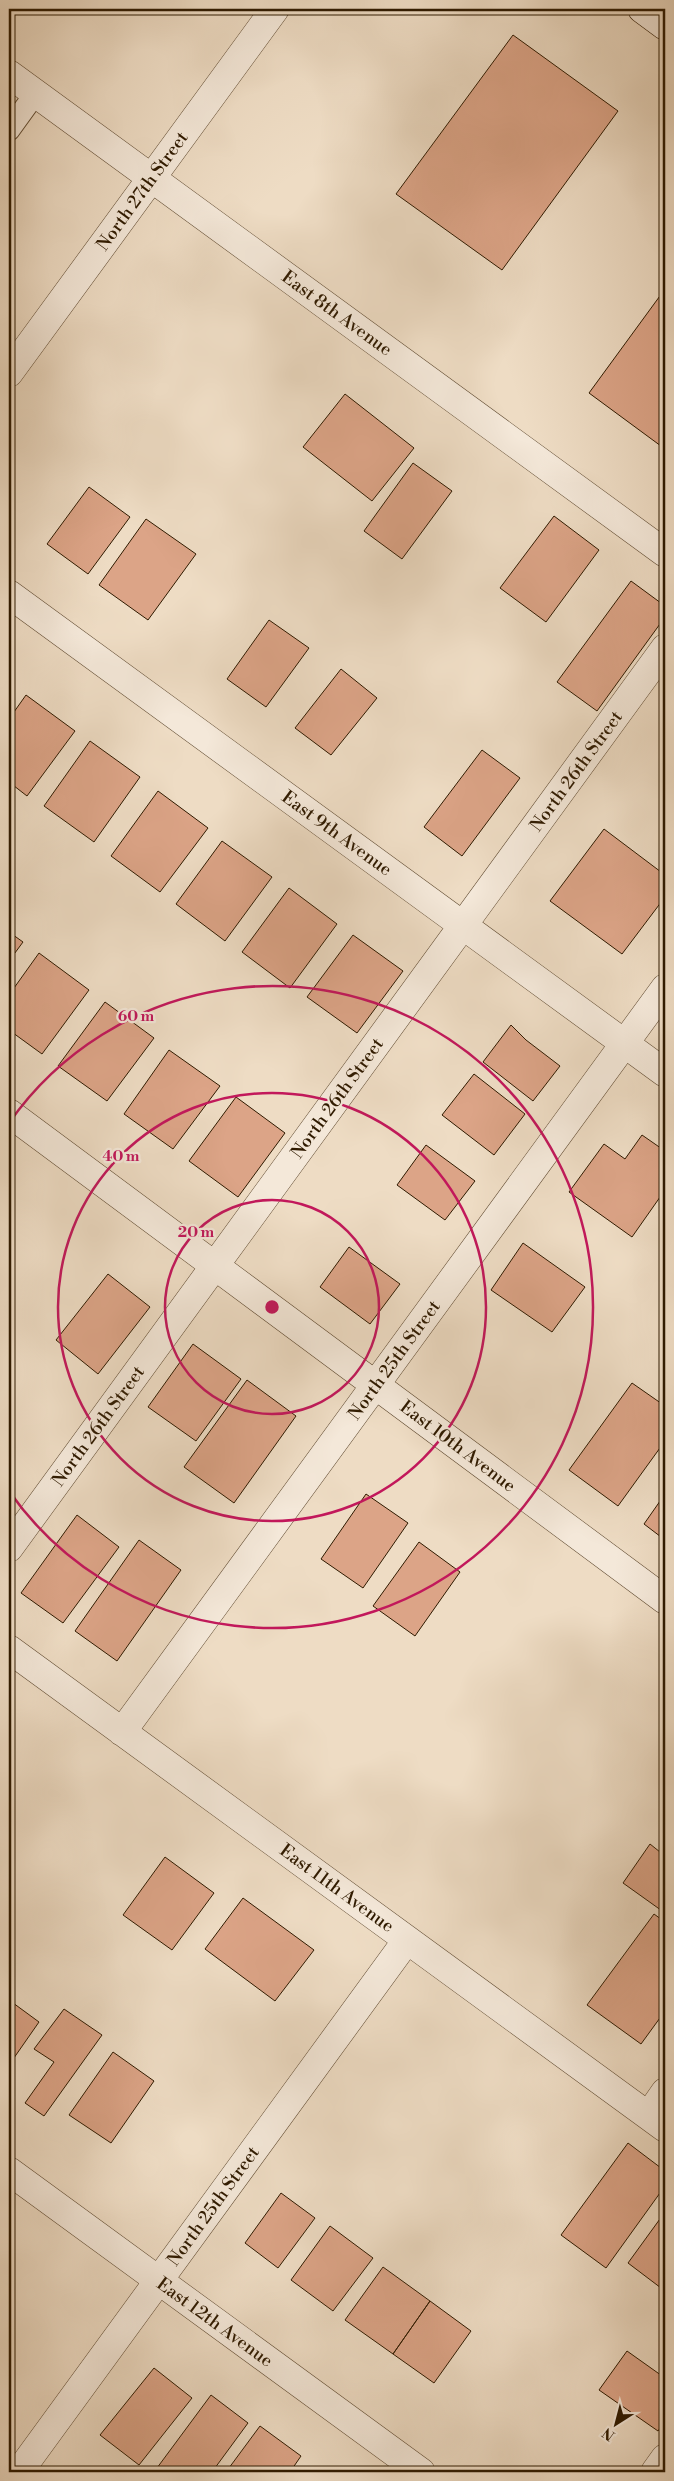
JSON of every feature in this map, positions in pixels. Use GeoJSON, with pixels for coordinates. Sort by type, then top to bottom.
{"type":"FeatureCollection","features":[{"type":"Feature","properties":{"kind":"street","name":"North 27th Street"},"geometry":{"type":"LineString","coordinates":[[9,373],[275,9]]}},
{"type":"Feature","properties":{"kind":"street"},"geometry":{"type":"LineString","coordinates":[[642,9],[665,26]]}},
{"type":"Feature","properties":{"kind":"street","name":"East 8th Avenue"},"geometry":{"type":"LineString","coordinates":[[9,74],[665,553]]}},
{"type":"Feature","properties":{"kind":"street","name":"East 9th Avenue"},"geometry":{"type":"LineString","coordinates":[[9,594],[665,1073]]}},
{"type":"Feature","properties":{"kind":"street","name":"North 26th Street"},"geometry":{"type":"LineString","coordinates":[[9,1548],[665,648]]}},
{"type":"Feature","properties":{"kind":"street","name":"North 25th Street"},"geometry":{"type":"LineString","coordinates":[[122,1732],[665,988]]}},
{"type":"Feature","properties":{"kind":"street","name":"East 10th Avenue"},"geometry":{"type":"LineString","coordinates":[[9,1113],[665,1600]]}},
{"type":"Feature","properties":{"kind":"street","name":"East 11th Avenue"},"geometry":{"type":"LineString","coordinates":[[9,1649],[657,2122]]}},
{"type":"Feature","properties":{"kind":"street","name":"North 25th Street"},"geometry":{"type":"LineString","coordinates":[[19,2472],[407,1940]]}},
{"type":"Feature","properties":{"kind":"street"},"geometry":{"type":"LineString","coordinates":[[657,2122],[665,2092]]}},
{"type":"Feature","properties":{"kind":"street","name":"East 12th Avenue"},"geometry":{"type":"LineString","coordinates":[[9,2171],[421,2472]]}},
{"type":"Feature","properties":{"kind":"street"},"geometry":{"type":"LineString","coordinates":[[655,2472],[665,2458]]}},
{"type":"Feature","properties":{"kind":"lane"},"geometry":{"type":"LineString","coordinates":[[9,130],[35,94]]}},
{"type":"Feature","properties":{"kind":"building"},"geometry":{"type":"Polygon","coordinates":[[[513,35],[618,111],[502,270],[396,194],[513,35]]]}},
{"type":"Feature","properties":{"kind":"building"},"geometry":{"type":"Polygon","coordinates":[[[665,289],[665,449],[589,393],[665,289]]]}},
{"type":"Feature","properties":{"kind":"building"},"geometry":{"type":"Polygon","coordinates":[[[345,394],[414,448],[372,501],[303,447],[345,394]]]}},
{"type":"Feature","properties":{"kind":"building"},"geometry":{"type":"Polygon","coordinates":[[[413,463],[452,491],[402,559],[364,531],[413,463]]]}},
{"type":"Feature","properties":{"kind":"building"},"geometry":{"type":"Polygon","coordinates":[[[89,487],[130,517],[88,574],[47,544],[89,487]]]}},
{"type":"Feature","properties":{"kind":"building"},"geometry":{"type":"Polygon","coordinates":[[[554,516],[599,550],[546,622],[500,588],[554,516]]]}},
{"type":"Feature","properties":{"kind":"building"},"geometry":{"type":"Polygon","coordinates":[[[146,519],[196,554],[148,620],[99,585],[146,519]]]}},
{"type":"Feature","properties":{"kind":"building"},"geometry":{"type":"Polygon","coordinates":[[[631,581],[665,606],[665,617],[597,711],[557,682],[631,581]]]}},
{"type":"Feature","properties":{"kind":"building"},"geometry":{"type":"Polygon","coordinates":[[[269,620],[309,648],[266,707],[227,679],[269,620]]]}},
{"type":"Feature","properties":{"kind":"building"},"geometry":{"type":"Polygon","coordinates":[[[341,669],[377,698],[331,755],[295,728],[341,669]]]}},
{"type":"Feature","properties":{"kind":"building"},"geometry":{"type":"Polygon","coordinates":[[[26,695],[75,731],[27,796],[9,782],[9,719],[26,695]]]}},
{"type":"Feature","properties":{"kind":"building"},"geometry":{"type":"Polygon","coordinates":[[[90,741],[140,777],[94,842],[44,806],[90,741]]]}},
{"type":"Feature","properties":{"kind":"building"},"geometry":{"type":"Polygon","coordinates":[[[482,750],[520,778],[462,856],[424,827],[482,750]]]}},
{"type":"Feature","properties":{"kind":"building"},"geometry":{"type":"Polygon","coordinates":[[[158,791],[208,828],[160,892],[111,856],[158,791]]]}},
{"type":"Feature","properties":{"kind":"building"},"geometry":{"type":"Polygon","coordinates":[[[604,829],[665,875],[665,897],[622,954],[550,901],[604,829]]]}},
{"type":"Feature","properties":{"kind":"building"},"geometry":{"type":"Polygon","coordinates":[[[222,841],[272,877],[225,941],[176,904],[222,841]]]}},
{"type":"Feature","properties":{"kind":"building"},"geometry":{"type":"Polygon","coordinates":[[[289,888],[337,924],[290,988],[242,952],[289,888]]]}},
{"type":"Feature","properties":{"kind":"building"},"geometry":{"type":"Polygon","coordinates":[[[9,932],[23,942],[9,961],[9,932]]]}},
{"type":"Feature","properties":{"kind":"building"},"geometry":{"type":"Polygon","coordinates":[[[353,935],[403,971],[357,1033],[307,997],[353,935]]]}},
{"type":"Feature","properties":{"kind":"building"},"geometry":{"type":"Polygon","coordinates":[[[39,953],[89,990],[42,1054],[9,1030],[9,995],[39,953]]]}},
{"type":"Feature","properties":{"kind":"building"},"geometry":{"type":"Polygon","coordinates":[[[105,1002],[154,1038],[107,1101],[58,1066],[105,1002]]]}},
{"type":"Feature","properties":{"kind":"building"},"geometry":{"type":"Polygon","coordinates":[[[511,1025],[526,1040],[560,1066],[533,1101],[483,1062],[511,1025]]]}},
{"type":"Feature","properties":{"kind":"building"},"geometry":{"type":"Polygon","coordinates":[[[169,1050],[220,1086],[173,1149],[124,1114],[169,1050]]]}},
{"type":"Feature","properties":{"kind":"building"},"geometry":{"type":"Polygon","coordinates":[[[474,1074],[525,1114],[494,1155],[442,1115],[474,1074]]]}},
{"type":"Feature","properties":{"kind":"building"},"geometry":{"type":"Polygon","coordinates":[[[236,1097],[285,1133],[238,1197],[189,1161],[236,1097]]]}},
{"type":"Feature","properties":{"kind":"building"},"geometry":{"type":"Polygon","coordinates":[[[642,1135],[665,1151],[665,1190],[632,1237],[569,1192],[604,1144],[625,1159],[642,1135]]]}},
{"type":"Feature","properties":{"kind":"building"},"geometry":{"type":"Polygon","coordinates":[[[426,1145],[475,1181],[445,1220],[397,1185],[426,1145]]]}},
{"type":"Feature","properties":{"kind":"building"},"geometry":{"type":"Polygon","coordinates":[[[523,1243],[585,1287],[552,1332],[491,1290],[523,1243]]]}},
{"type":"Feature","properties":{"kind":"building"},"geometry":{"type":"Polygon","coordinates":[[[349,1247],[400,1284],[370,1324],[320,1287],[349,1247]]]}},
{"type":"Feature","properties":{"kind":"building"},"geometry":{"type":"Polygon","coordinates":[[[108,1274],[150,1307],[98,1374],[56,1340],[108,1274]]]}},
{"type":"Feature","properties":{"kind":"building"},"geometry":{"type":"Polygon","coordinates":[[[193,1344],[241,1379],[196,1441],[148,1407],[193,1344]]]}},
{"type":"Feature","properties":{"kind":"building"},"geometry":{"type":"Polygon","coordinates":[[[247,1380],[296,1416],[234,1503],[184,1467],[247,1380]]]}},
{"type":"Feature","properties":{"kind":"building"},"geometry":{"type":"Polygon","coordinates":[[[632,1383],[665,1406],[665,1441],[618,1506],[569,1470],[632,1383]]]}},
{"type":"Feature","properties":{"kind":"building"},"geometry":{"type":"Polygon","coordinates":[[[366,1494],[408,1523],[363,1588],[321,1559],[366,1494]]]}},
{"type":"Feature","properties":{"kind":"building"},"geometry":{"type":"Polygon","coordinates":[[[665,1494],[665,1540],[644,1524],[665,1494]]]}},
{"type":"Feature","properties":{"kind":"building"},"geometry":{"type":"Polygon","coordinates":[[[77,1515],[119,1547],[63,1623],[21,1593],[77,1515]]]}},
{"type":"Feature","properties":{"kind":"building"},"geometry":{"type":"Polygon","coordinates":[[[139,1540],[181,1570],[117,1661],[75,1631],[139,1540]]]}},
{"type":"Feature","properties":{"kind":"building"},"geometry":{"type":"Polygon","coordinates":[[[419,1542],[460,1572],[415,1636],[373,1606],[419,1542]]]}},
{"type":"Feature","properties":{"kind":"building"},"geometry":{"type":"Polygon","coordinates":[[[650,1844],[665,1856],[665,1913],[623,1883],[650,1844]]]}},
{"type":"Feature","properties":{"kind":"building"},"geometry":{"type":"Polygon","coordinates":[[[165,1857],[214,1893],[172,1950],[123,1915],[165,1857]]]}},
{"type":"Feature","properties":{"kind":"building"},"geometry":{"type":"Polygon","coordinates":[[[243,1898],[314,1950],[275,2001],[205,1949],[243,1898]]]}},
{"type":"Feature","properties":{"kind":"building"},"geometry":{"type":"Polygon","coordinates":[[[654,1914],[665,1922],[665,2011],[641,2044],[587,2005],[654,1914]]]}},
{"type":"Feature","properties":{"kind":"building"},"geometry":{"type":"Polygon","coordinates":[[[9,2000],[39,2022],[9,2065],[9,2000]]]}},
{"type":"Feature","properties":{"kind":"building"},"geometry":{"type":"Polygon","coordinates":[[[64,2009],[102,2035],[44,2116],[25,2103],[54,2062],[34,2049],[64,2009]]]}},
{"type":"Feature","properties":{"kind":"building"},"geometry":{"type":"Polygon","coordinates":[[[113,2052],[154,2081],[111,2143],[69,2115],[113,2052]]]}},
{"type":"Feature","properties":{"kind":"building"},"geometry":{"type":"Polygon","coordinates":[[[628,2143],[665,2171],[665,2186],[606,2268],[561,2235],[628,2143]]]}},
{"type":"Feature","properties":{"kind":"building"},"geometry":{"type":"Polygon","coordinates":[[[281,2193],[315,2218],[278,2268],[245,2243],[281,2193]]]}},
{"type":"Feature","properties":{"kind":"building"},"geometry":{"type":"Polygon","coordinates":[[[665,2212],[665,2291],[628,2263],[665,2212]]]}},
{"type":"Feature","properties":{"kind":"building"},"geometry":{"type":"Polygon","coordinates":[[[330,2226],[373,2258],[333,2311],[291,2280],[330,2226]]]}},
{"type":"Feature","properties":{"kind":"building"},"geometry":{"type":"Polygon","coordinates":[[[383,2267],[430,2301],[393,2354],[345,2320],[383,2267]]]}},
{"type":"Feature","properties":{"kind":"building"},"geometry":{"type":"Polygon","coordinates":[[[430,2301],[471,2331],[434,2383],[393,2354],[430,2301]]]}},
{"type":"Feature","properties":{"kind":"building"},"geometry":{"type":"Polygon","coordinates":[[[627,2351],[665,2378],[665,2421],[658,2431],[599,2390],[627,2351]]]}},
{"type":"Feature","properties":{"kind":"building"},"geometry":{"type":"Polygon","coordinates":[[[154,2368],[192,2398],[139,2465],[100,2435],[154,2368]]]}},
{"type":"Feature","properties":{"kind":"building"},"geometry":{"type":"Polygon","coordinates":[[[211,2395],[248,2423],[212,2472],[154,2472],[211,2395]]]}},
{"type":"Feature","properties":{"kind":"building"},"geometry":{"type":"Polygon","coordinates":[[[260,2426],[301,2456],[290,2472],[226,2472],[260,2426]]]}}]}
